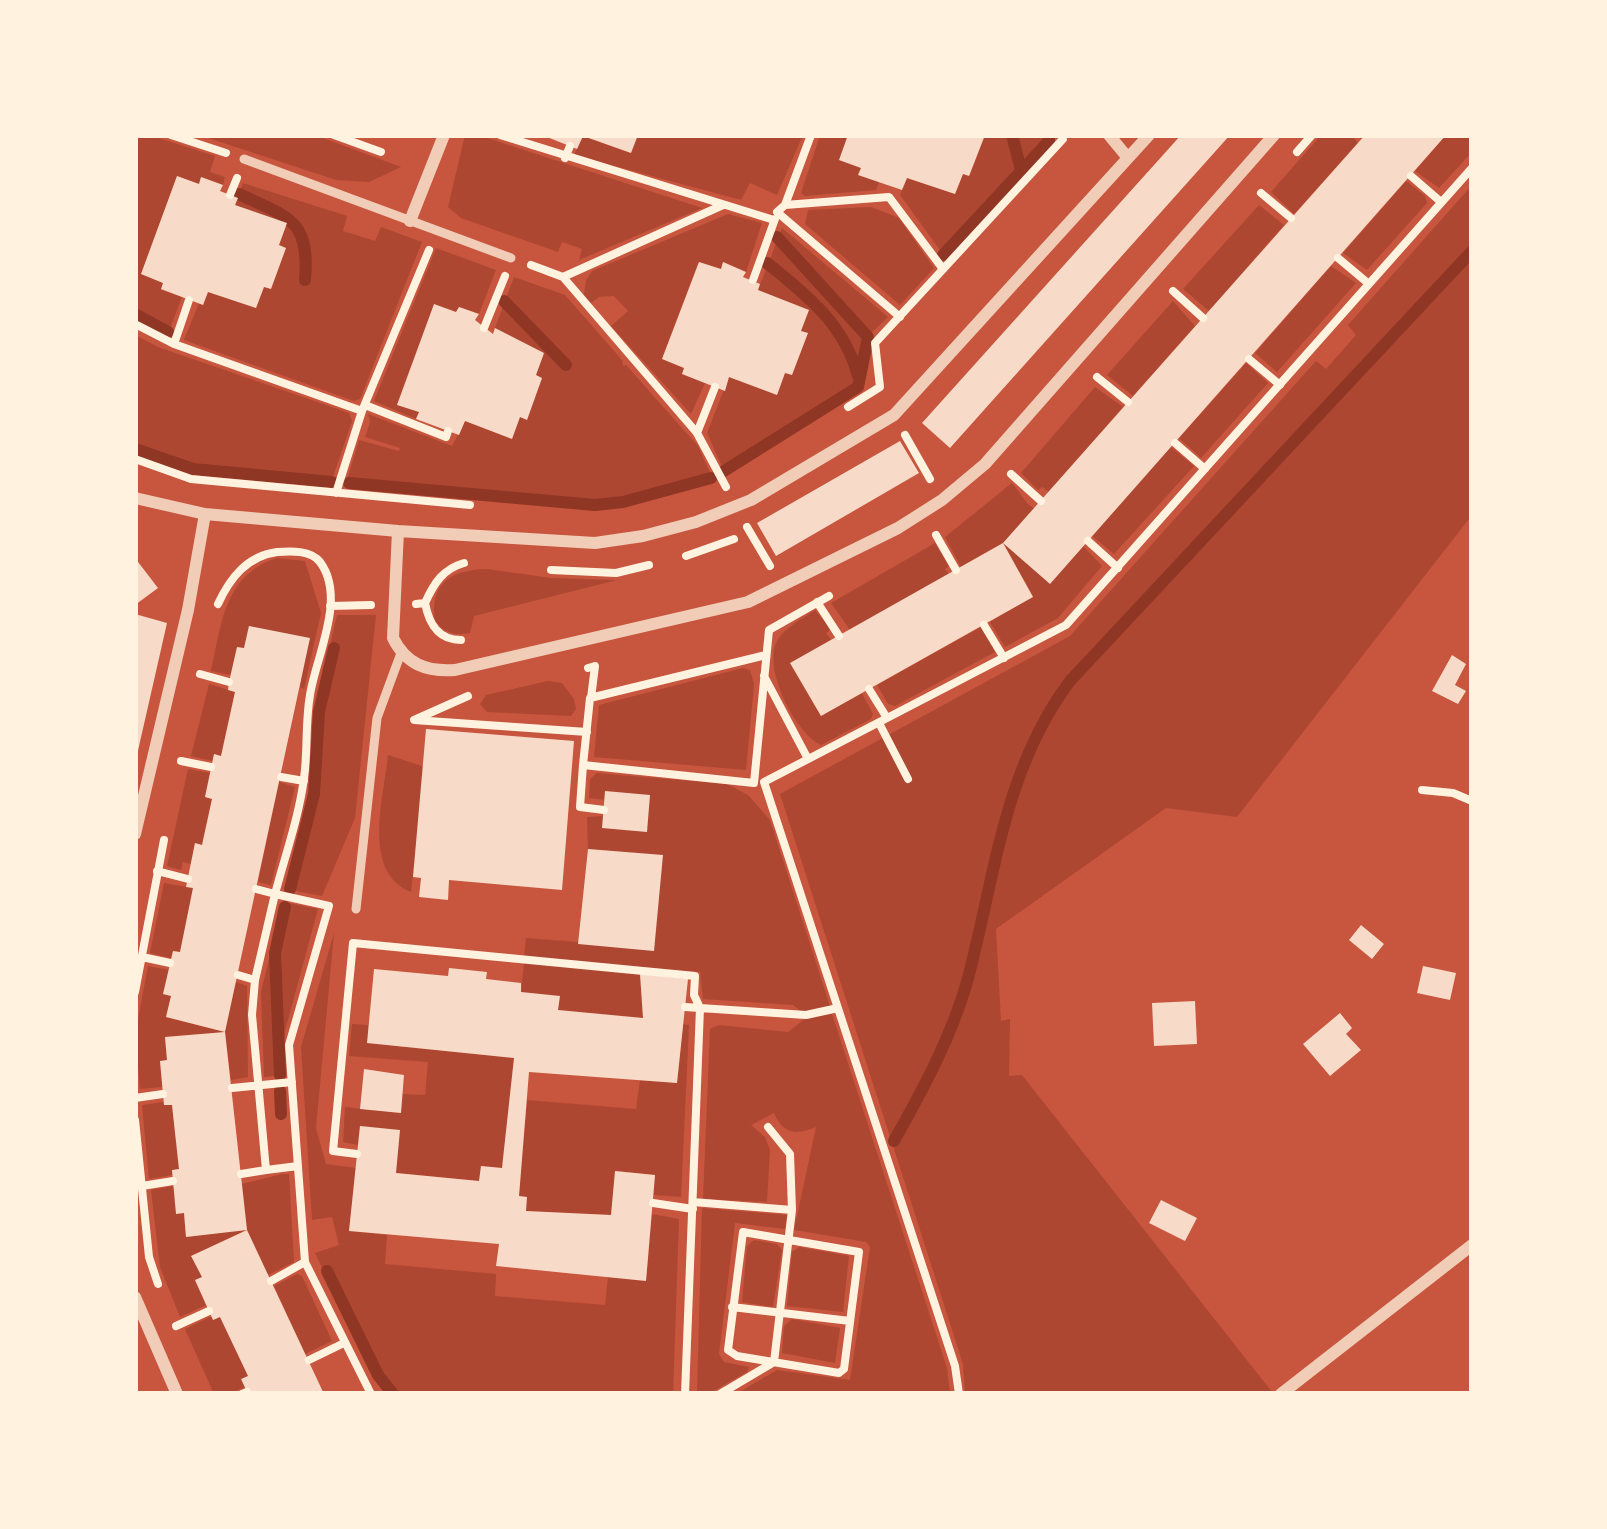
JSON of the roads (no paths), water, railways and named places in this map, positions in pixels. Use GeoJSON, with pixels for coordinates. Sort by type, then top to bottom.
{"type":"FeatureCollection","features":[{"type":"Feature","properties":{"kind":"street"},"geometry":{"type":"LineString","coordinates":[[410,221],[443,135]]}},
{"type":"Feature","properties":{"kind":"street"},"geometry":{"type":"LineString","coordinates":[[1109,135],[1128,158]]}},
{"type":"Feature","properties":{"kind":"street"},"geometry":{"type":"LineString","coordinates":[[135,498],[205,514],[595,543],[696,522],[751,500],[895,416],[1149,135]]}},
{"type":"Feature","properties":{"kind":"street"},"geometry":{"type":"LineString","coordinates":[[398,531],[394,638],[401,653],[425,668],[455,670],[748,602],[782,589],[942,500],[985,464],[1274,135]]}},
{"type":"Feature","properties":{"kind":"street"},"geometry":{"type":"LineString","coordinates":[[135,834],[188,610],[205,514]]}},
{"type":"Feature","properties":{"kind":"street"},"geometry":{"type":"LineString","coordinates":[[1281,1394],[1472,1245]]}},
{"type":"Feature","properties":{"kind":"street"},"geometry":{"type":"LineString","coordinates":[[135,1297],[177,1394]]}},
{"type":"Feature","properties":{"kind":"lane"},"geometry":{"type":"LineString","coordinates":[[244,159],[512,258]]}},
{"type":"Feature","properties":{"kind":"lane"},"geometry":{"type":"LineString","coordinates":[[356,915],[377,718],[401,653]]}},
{"type":"Feature","properties":{"kind":"waterway"},"geometry":{"type":"LineString","coordinates":[[1012,135],[1021,170]]}},
{"type":"Feature","properties":{"kind":"waterway"},"geometry":{"type":"LineString","coordinates":[[943,255],[1049,141],[1049,135]]}},
{"type":"Feature","properties":{"kind":"waterway"},"geometry":{"type":"LineString","coordinates":[[239,194],[293,223],[304,244],[305,280]]}},
{"type":"Feature","properties":{"kind":"waterway"},"geometry":{"type":"LineString","coordinates":[[724,471],[858,387],[868,337],[777,237]]}},
{"type":"Feature","properties":{"kind":"waterway"},"geometry":{"type":"LineString","coordinates":[[894,1141],[935,1064],[960,1003],[1015,788],[1047,715],[1070,681],[1472,251]]}},
{"type":"Feature","properties":{"kind":"waterway"},"geometry":{"type":"LineString","coordinates":[[767,263],[834,326],[858,376]]}},
{"type":"Feature","properties":{"kind":"waterway"},"geometry":{"type":"LineString","coordinates":[[504,301],[566,365]]}},
{"type":"Feature","properties":{"kind":"waterway"},"geometry":{"type":"LineString","coordinates":[[135,314],[168,332]]}},
{"type":"Feature","properties":{"kind":"waterway"},"geometry":{"type":"LineString","coordinates":[[135,449],[193,469],[332,482]]}},
{"type":"Feature","properties":{"kind":"waterway"},"geometry":{"type":"LineString","coordinates":[[349,483],[595,505],[711,478]]}},
{"type":"Feature","properties":{"kind":"waterway"},"geometry":{"type":"LineString","coordinates":[[290,889],[314,794],[319,712],[334,648]]}},
{"type":"Feature","properties":{"kind":"waterway"},"geometry":{"type":"LineString","coordinates":[[280,1075],[275,953],[285,907]]}},
{"type":"Feature","properties":{"kind":"waterway"},"geometry":{"type":"LineString","coordinates":[[280,1091],[281,1114]]}},
{"type":"Feature","properties":{"kind":"waterway"},"geometry":{"type":"LineString","coordinates":[[327,1271],[378,1375],[393,1394]]}}]}
